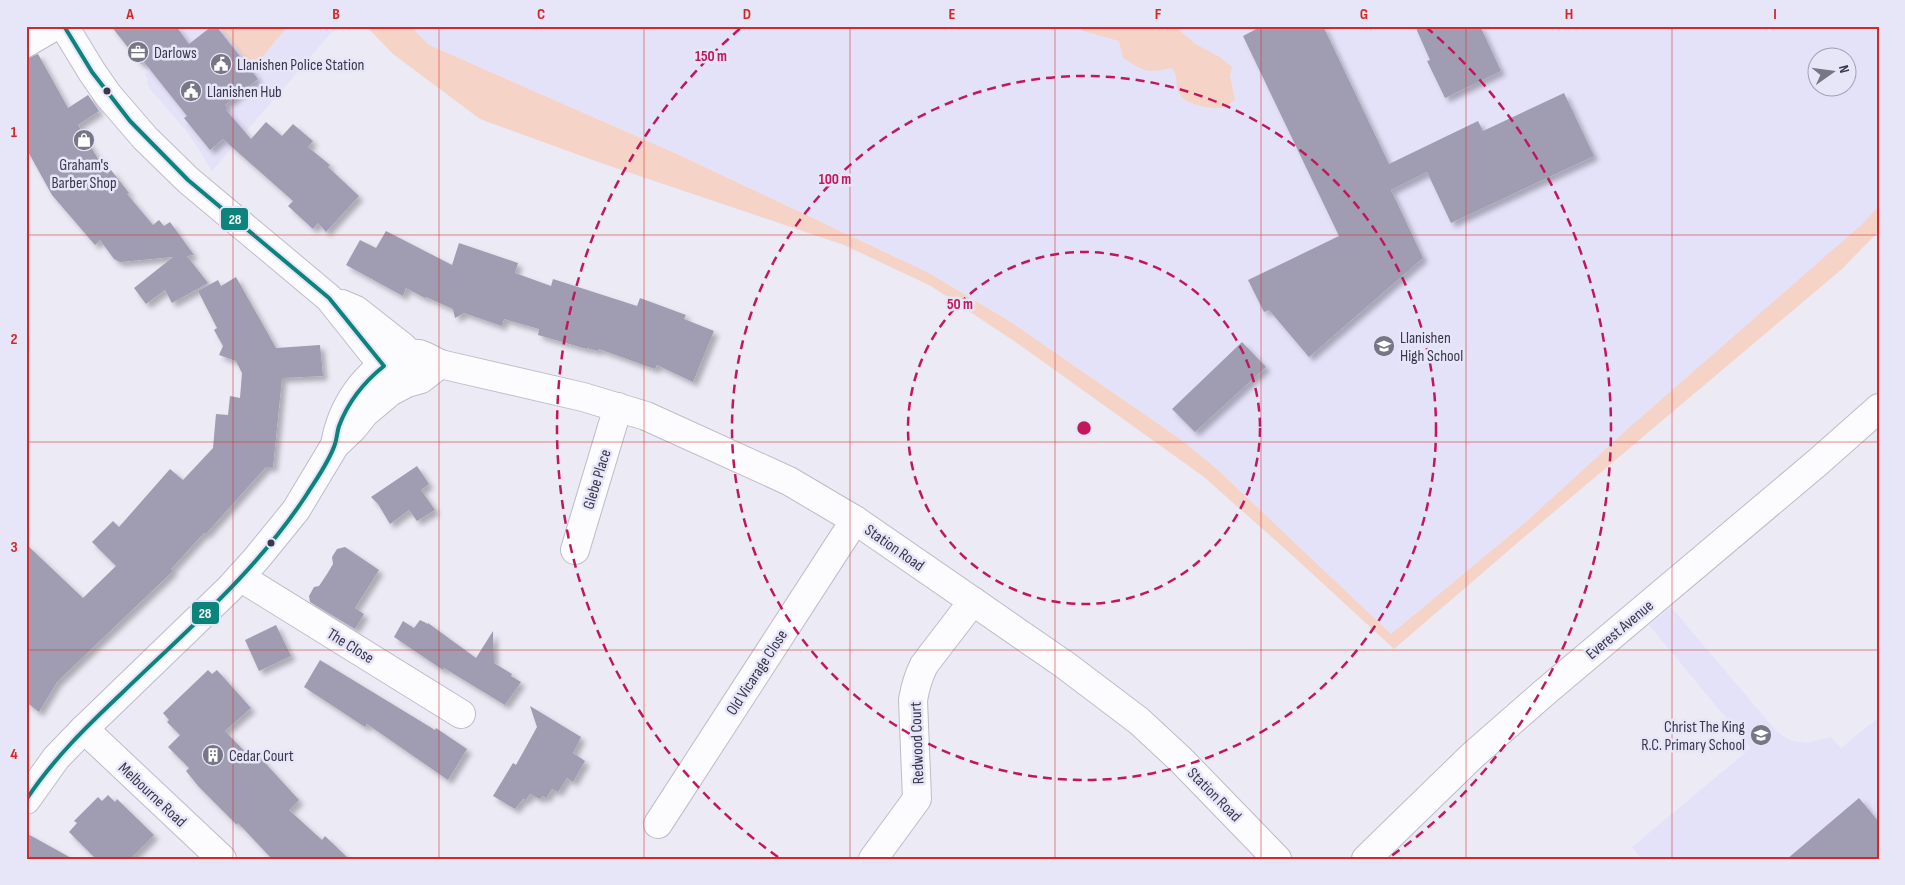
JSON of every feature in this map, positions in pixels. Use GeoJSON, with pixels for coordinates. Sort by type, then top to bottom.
{"type":"FeatureCollection","features":[{"type":"Feature","properties":{"kind":"street"},"geometry":{"type":"LineString","coordinates":[[26,43],[55,26]]}},
{"type":"Feature","properties":{"kind":"street"},"geometry":{"type":"LineString","coordinates":[[64,26],[108,95],[146,138],[188,180],[329,298],[356,310],[403,346],[396,360],[392,375],[407,383]]}},
{"type":"Feature","properties":{"kind":"street","name":"Station Road"},"geometry":{"type":"LineString","coordinates":[[396,360],[419,354],[440,364],[583,397],[618,407],[654,419],[788,481],[855,520],[1065,665],[1139,721],[1181,760],[1277,859]]}},
{"type":"Feature","properties":{"kind":"street"},"geometry":{"type":"LineString","coordinates":[[334,446],[338,428],[358,390],[396,360]]}},
{"type":"Feature","properties":{"kind":"street"},"geometry":{"type":"LineString","coordinates":[[26,800],[56,758],[84,728],[240,577],[276,536],[296,510],[334,446],[379,400],[407,383],[421,379],[440,364]]}},
{"type":"Feature","properties":{"kind":"street","name":"Glebe Place"},"geometry":{"type":"LineString","coordinates":[[575,550],[618,407]]}},
{"type":"Feature","properties":{"kind":"street","name":"Everest Avenue"},"geometry":{"type":"LineString","coordinates":[[1366,859],[1473,756],[1538,698],[1818,462],[1879,408]]}},
{"type":"Feature","properties":{"kind":"street","name":"Old Vicarage Close"},"geometry":{"type":"LineString","coordinates":[[658,824],[855,520]]}},
{"type":"Feature","properties":{"kind":"street","name":"The Close"},"geometry":{"type":"LineString","coordinates":[[240,577],[461,714]]}},
{"type":"Feature","properties":{"kind":"street","name":"Redwood Court"},"geometry":{"type":"LineString","coordinates":[[873,859],[917,799],[913,700],[914,689],[919,676],[924,665],[973,601]]}},
{"type":"Feature","properties":{"kind":"street","name":"Melbourne Road"},"geometry":{"type":"LineString","coordinates":[[84,728],[222,859]]}},
{"type":"Feature","properties":{"kind":"shaded area"},"geometry":{"type":"Polygon","coordinates":[[[111,26],[219,26],[253,68],[288,26],[337,26],[212,171],[189,134],[150,89],[145,75],[148,72],[111,26]]]}},
{"type":"Feature","properties":{"kind":"shaded area"},"geometry":{"type":"Polygon","coordinates":[[[219,26],[288,26],[253,68],[219,26]]]}},
{"type":"Feature","properties":{"kind":"shaded area"},"geometry":{"type":"Polygon","coordinates":[[[366,26],[410,26],[429,45],[677,154],[927,272],[1011,322],[1180,439],[1217,469],[1391,634],[1528,520],[1632,425],[1861,225],[1879,206],[1879,231],[1842,269],[1394,649],[1204,477],[1017,343],[931,286],[844,245],[604,164],[480,119],[393,54],[366,26]]]}},
{"type":"Feature","properties":{"kind":"shaded area","name":"Llanishen High School"},"geometry":{"type":"Polygon","coordinates":[[[410,26],[1879,26],[1879,206],[1861,225],[1632,425],[1528,520],[1391,634],[1217,469],[1180,439],[1011,322],[927,272],[677,154],[429,45],[410,26]]]}},
{"type":"Feature","properties":{"kind":"shaded area"},"geometry":{"type":"Polygon","coordinates":[[[1080,26],[1175,26],[1195,44],[1220,57],[1232,67],[1230,76],[1235,100],[1220,108],[1199,106],[1192,103],[1179,93],[1176,77],[1171,68],[1151,71],[1136,66],[1123,58],[1119,41],[1083,31],[1080,26]]]}},
{"type":"Feature","properties":{"kind":"shaded area","name":"Christ The King R.C. Primary School"},"geometry":{"type":"Polygon","coordinates":[[[1671,607],[1777,732],[1790,740],[1806,743],[1831,737],[1841,748],[1879,717],[1879,859],[1642,859],[1632,847],[1751,748],[1649,625],[1671,607]]]}},
{"type":"Feature","properties":{"kind":"building"},"geometry":{"type":"Polygon","coordinates":[[[111,26],[176,26],[189,44],[212,26],[216,26],[258,79],[225,105],[228,108],[226,110],[251,139],[266,122],[282,136],[293,124],[313,141],[308,147],[330,165],[328,167],[359,196],[326,232],[318,223],[313,229],[288,206],[293,201],[223,139],[210,150],[184,118],[187,116],[144,62],[141,64],[111,26]]]}},
{"type":"Feature","properties":{"kind":"building"},"geometry":{"type":"Polygon","coordinates":[[[1262,26],[1323,26],[1389,164],[1478,121],[1483,131],[1564,93],[1594,156],[1451,223],[1427,172],[1391,190],[1423,258],[1309,357],[1269,310],[1264,312],[1248,280],[1339,236],[1243,36],[1262,26]]]}},
{"type":"Feature","properties":{"kind":"building"},"geometry":{"type":"Polygon","coordinates":[[[1415,26],[1480,26],[1501,71],[1445,98],[1427,61],[1430,60],[1415,26]]]}},
{"type":"Feature","properties":{"kind":"building"},"geometry":{"type":"Polygon","coordinates":[[[38,54],[68,108],[88,95],[99,111],[78,125],[107,174],[111,170],[129,193],[127,194],[153,225],[159,220],[164,226],[170,222],[194,255],[187,256],[208,283],[172,303],[165,290],[146,304],[134,288],[173,257],[120,262],[114,259],[100,240],[95,245],[52,195],[26,148],[26,59],[38,54]]]}},
{"type":"Feature","properties":{"kind":"building"},"geometry":{"type":"Polygon","coordinates":[[[386,231],[452,265],[459,243],[518,263],[515,273],[551,286],[553,279],[637,306],[640,298],[686,315],[684,319],[714,331],[693,382],[657,365],[655,369],[599,349],[598,351],[587,349],[538,335],[539,329],[504,319],[502,326],[464,313],[455,318],[453,309],[406,288],[403,296],[346,265],[360,240],[376,248],[386,231]]]}},
{"type":"Feature","properties":{"kind":"building"},"geometry":{"type":"Polygon","coordinates":[[[236,277],[276,348],[320,345],[323,376],[282,378],[273,467],[266,467],[206,534],[204,533],[171,569],[173,571],[57,682],[39,712],[26,702],[26,544],[83,598],[116,566],[92,542],[113,521],[119,527],[170,469],[183,480],[213,448],[216,414],[228,415],[230,396],[240,398],[242,373],[236,361],[219,355],[223,346],[214,330],[217,328],[198,291],[218,280],[221,286],[236,277]]]}},
{"type":"Feature","properties":{"kind":"building"},"geometry":{"type":"Polygon","coordinates":[[[1242,342],[1266,367],[1195,432],[1172,409],[1242,342]]]}},
{"type":"Feature","properties":{"kind":"building"},"geometry":{"type":"Polygon","coordinates":[[[417,466],[429,484],[421,490],[435,510],[417,521],[409,510],[390,524],[378,504],[371,497],[417,466]]]}},
{"type":"Feature","properties":{"kind":"building"},"geometry":{"type":"Polygon","coordinates":[[[345,547],[379,570],[355,608],[364,614],[355,629],[310,602],[309,596],[314,587],[319,586],[333,564],[332,557],[337,549],[345,547]]]}},
{"type":"Feature","properties":{"kind":"building"},"geometry":{"type":"Polygon","coordinates":[[[420,620],[428,623],[476,658],[493,631],[494,663],[521,682],[505,705],[444,668],[443,670],[394,637],[403,621],[414,628],[420,620]]]}},
{"type":"Feature","properties":{"kind":"building"},"geometry":{"type":"Polygon","coordinates":[[[276,625],[291,656],[259,671],[245,640],[276,625]]]}},
{"type":"Feature","properties":{"kind":"building"},"geometry":{"type":"Polygon","coordinates":[[[320,660],[435,730],[436,728],[467,749],[448,780],[367,724],[365,727],[304,687],[320,660]]]}},
{"type":"Feature","properties":{"kind":"building","name":"Cedar Court"},"geometry":{"type":"Polygon","coordinates":[[[208,670],[212,674],[217,670],[251,708],[225,731],[251,758],[256,753],[299,800],[289,810],[322,840],[325,836],[349,859],[272,859],[238,823],[237,825],[199,787],[186,771],[189,768],[168,747],[180,735],[167,722],[169,720],[163,713],[208,670]]]}},
{"type":"Feature","properties":{"kind":"building"},"geometry":{"type":"Polygon","coordinates":[[[530,706],[581,737],[573,753],[585,761],[573,782],[567,778],[558,792],[552,789],[546,798],[543,796],[540,799],[530,794],[515,809],[493,796],[513,763],[516,765],[537,727],[530,706]]]}},
{"type":"Feature","properties":{"kind":"building"},"geometry":{"type":"Polygon","coordinates":[[[108,795],[115,802],[117,799],[154,835],[130,859],[96,859],[69,832],[77,823],[74,821],[98,797],[102,801],[108,795]]]}},
{"type":"Feature","properties":{"kind":"building"},"geometry":{"type":"Polygon","coordinates":[[[1859,798],[1879,822],[1879,859],[1787,859],[1859,798]]]}},
{"type":"Feature","properties":{"kind":"building"},"geometry":{"type":"Polygon","coordinates":[[[26,833],[73,859],[26,859],[26,833]]]}},
{"type":"Feature","properties":{"kind":"transit line","name":"28"},"geometry":{"type":"LineString","coordinates":[[26,800],[47,771],[83,731],[196,623],[266,549],[307,494],[326,464],[335,444],[339,426],[352,401],[363,386],[384,366],[329,298],[188,180],[130,121],[92,72],[64,26]]}},
{"type":"Feature","properties":{"kind":"place","name":"Darlows"},"geometry":{"type":"Point","coordinates":[138,52]}},
{"type":"Feature","properties":{"kind":"place","name":"Llanishen Police Station"},"geometry":{"type":"Point","coordinates":[221,64]}},
{"type":"Feature","properties":{"kind":"place","name":"Llanishen Hub"},"geometry":{"type":"Point","coordinates":[191,91]}},
{"type":"Feature","properties":{"kind":"place","name":"Graham's Barber Shop"},"geometry":{"type":"Point","coordinates":[84,140]}},
{"type":"Feature","properties":{"kind":"place","name":"Llanishen High School"},"geometry":{"type":"Point","coordinates":[1384,346]}},
{"type":"Feature","properties":{"kind":"place","name":"Christ The King R.C. Primary School"},"geometry":{"type":"Point","coordinates":[1761,735]}},
{"type":"Feature","properties":{"kind":"place","name":"Cedar Court"},"geometry":{"type":"Point","coordinates":[213,755]}}]}
